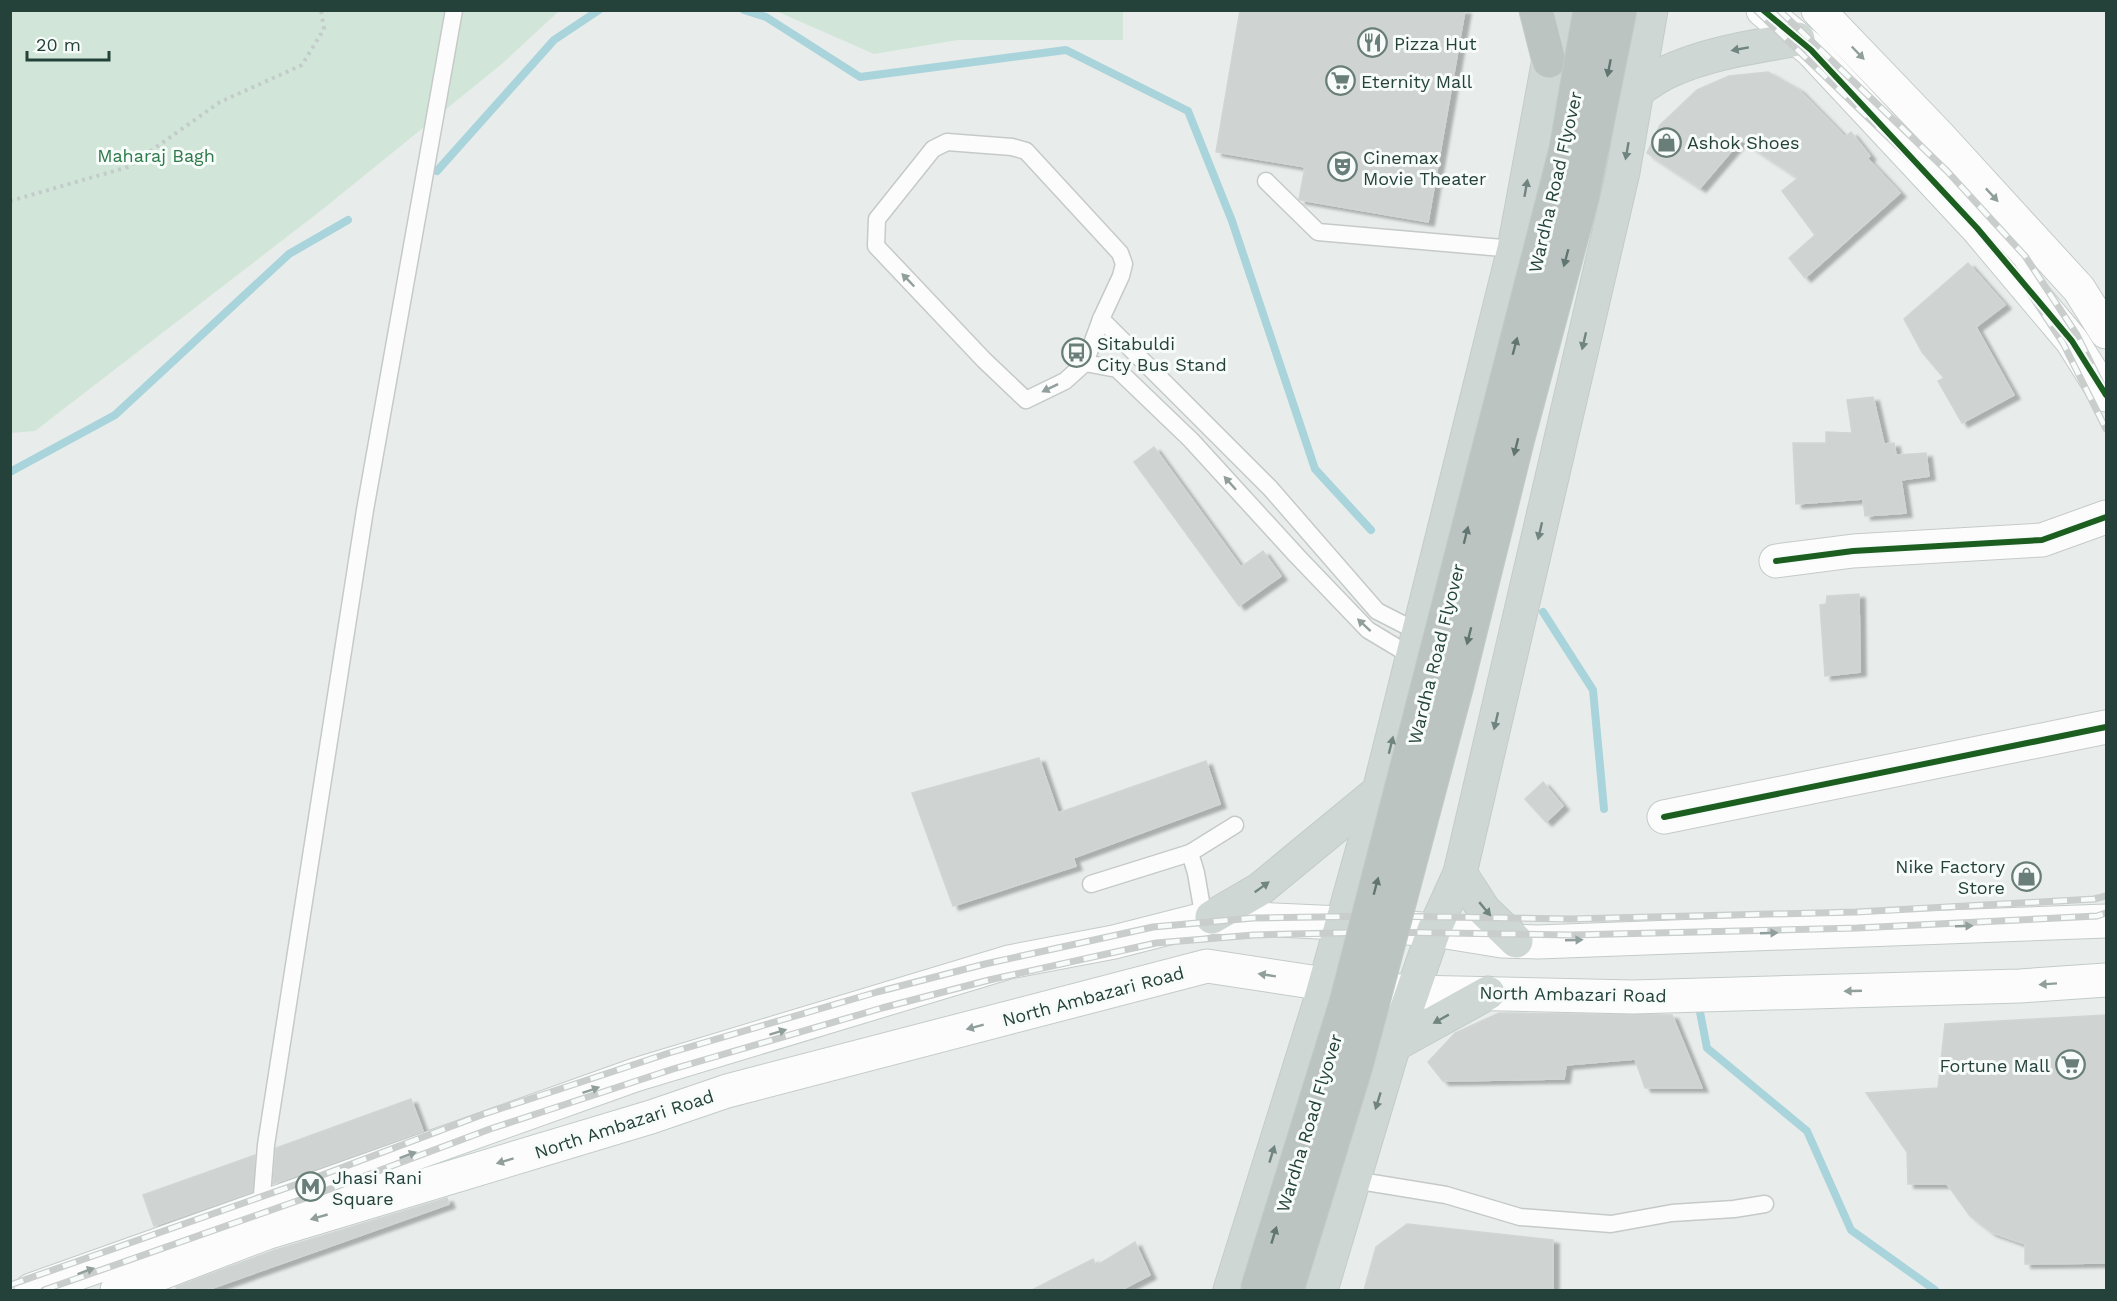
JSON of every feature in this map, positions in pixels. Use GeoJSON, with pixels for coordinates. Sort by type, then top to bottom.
{"type":"FeatureCollection","features":[{"type":"Feature","properties":{"kind":"highway"},"geometry":{"type":"LineString","coordinates":[[1536,10],[1549,61]]}},
{"type":"Feature","properties":{"kind":"highway","name":"Wardha Road Flyover"},"geometry":{"type":"LineString","coordinates":[[1257,1290],[1346,1003],[1566,149],[1590,10]]}},
{"type":"Feature","properties":{"kind":"highway","name":"Wardha Road Flyover"},"geometry":{"type":"LineString","coordinates":[[1287,1290],[1356,1066],[1457,685],[1518,438],[1582,198],[1620,10]]}},
{"type":"Feature","properties":{"kind":"main road"},"geometry":{"type":"LineString","coordinates":[[1230,1290],[1325,984],[1379,791],[1514,249],[1558,10]]}},
{"type":"Feature","properties":{"kind":"main road"},"geometry":{"type":"LineString","coordinates":[[1321,1290],[1394,1045],[1434,930],[1460,873],[1623,172],[1651,10]]}},
{"type":"Feature","properties":{"kind":"main road"},"geometry":{"type":"LineString","coordinates":[[1763,10],[1819,58],[1977,228],[2072,341],[2106,395]]}},
{"type":"Feature","properties":{"kind":"main road"},"geometry":{"type":"LineString","coordinates":[[1818,10],[1938,135],[2079,289],[2106,332]]}},
{"type":"Feature","properties":{"kind":"main road"},"geometry":{"type":"LineString","coordinates":[[1637,91],[1663,74],[1697,60],[1729,51],[1798,39]]}},
{"type":"Feature","properties":{"kind":"main road"},"geometry":{"type":"LineString","coordinates":[[1776,561],[1853,550],[2042,540],[2106,517]]}},
{"type":"Feature","properties":{"kind":"main road"},"geometry":{"type":"LineString","coordinates":[[1664,817],[2106,727]]}},
{"type":"Feature","properties":{"kind":"main road"},"geometry":{"type":"LineString","coordinates":[[31,1290],[635,1075],[1009,962],[1114,942],[1208,918],[1260,890],[1379,791]]}},
{"type":"Feature","properties":{"kind":"main road"},"geometry":{"type":"LineString","coordinates":[[1460,873],[1484,910],[1516,941]]}},
{"type":"Feature","properties":{"kind":"main road"},"geometry":{"type":"LineString","coordinates":[[1208,918],[1341,923],[1434,930],[1502,941],[2106,921]]}},
{"type":"Feature","properties":{"kind":"main road","name":"North Ambazari Road"},"geometry":{"type":"LineString","coordinates":[[117,1290],[266,1233],[651,1117],[727,1091],[1204,967],[1325,984],[1412,992],[1633,997],[2009,987],[2106,980]]}},
{"type":"Feature","properties":{"kind":"main road"},"geometry":{"type":"LineString","coordinates":[[1394,1045],[1488,993]]}},
{"type":"Feature","properties":{"kind":"main road"},"geometry":{"type":"LineString","coordinates":[[635,1075],[651,1117]]}},
{"type":"Feature","properties":{"kind":"lane"},"geometry":{"type":"LineString","coordinates":[[261,1208],[266,1145],[365,510],[454,10]]}},
{"type":"Feature","properties":{"kind":"lane"},"geometry":{"type":"LineString","coordinates":[[947,142],[1012,147],[1026,151],[1120,253],[1124,264],[1121,276],[1101,319],[1085,363],[1065,381],[1026,400],[984,360],[876,246],[877,219],[933,149],[947,142]]}},
{"type":"Feature","properties":{"kind":"lane"},"geometry":{"type":"LineString","coordinates":[[1266,181],[1318,232],[1514,249]]}},
{"type":"Feature","properties":{"kind":"lane"},"geometry":{"type":"LineString","coordinates":[[1101,319],[1270,488],[1377,611],[1416,645]]}},
{"type":"Feature","properties":{"kind":"lane"},"geometry":{"type":"LineString","coordinates":[[1085,363],[1117,369],[1191,440],[1368,630],[1416,645]]}},
{"type":"Feature","properties":{"kind":"lane"},"geometry":{"type":"LineString","coordinates":[[1091,884],[1190,853],[1235,825]]}},
{"type":"Feature","properties":{"kind":"lane"},"geometry":{"type":"LineString","coordinates":[[1190,853],[1208,918]]}},
{"type":"Feature","properties":{"kind":"lane"},"geometry":{"type":"LineString","coordinates":[[1354,1180],[1446,1195],[1520,1217],[1611,1224],[1672,1213],[1734,1209],[1765,1204]]}},
{"type":"Feature","properties":{"kind":"path"},"geometry":{"type":"LineString","coordinates":[[10,201],[128,167],[220,102],[302,65],[324,28],[321,10]]}},
{"type":"Feature","properties":{"kind":"green space","name":"Maharaj Bagh"},"geometry":{"type":"Polygon","coordinates":[[[11,11],[559,11],[503,63],[323,209],[35,431],[11,433],[11,11]]]}},
{"type":"Feature","properties":{"kind":"green space"},"geometry":{"type":"Polygon","coordinates":[[[776,11],[1123,11],[1123,40],[958,40],[874,54],[776,11]]]}},
{"type":"Feature","properties":{"kind":"building","name":"Eternity Mall"},"geometry":{"type":"Polygon","coordinates":[[[1240,10],[1465,10],[1428,222],[1301,200],[1299,199],[1305,167],[1216,152],[1240,10]]]}},
{"type":"Feature","properties":{"kind":"building"},"geometry":{"type":"Polygon","coordinates":[[[1768,72],[1798,89],[1845,137],[1851,132],[1870,156],[1867,158],[1900,193],[1805,278],[1789,258],[1815,235],[1782,191],[1798,178],[1741,140],[1700,188],[1647,153],[1660,125],[1697,90],[1729,76],[1768,72]]]}},
{"type":"Feature","properties":{"kind":"building"},"geometry":{"type":"Polygon","coordinates":[[[1968,263],[2005,305],[1976,327],[2014,395],[1962,423],[1938,381],[1944,378],[1922,352],[1904,319],[1968,263]]]}},
{"type":"Feature","properties":{"kind":"building"},"geometry":{"type":"Polygon","coordinates":[[[1873,397],[1884,444],[1894,443],[1896,455],[1926,453],[1929,476],[1901,480],[1906,513],[1865,516],[1863,499],[1796,504],[1793,443],[1826,443],[1826,432],[1852,433],[1847,400],[1873,397]]]}},
{"type":"Feature","properties":{"kind":"building"},"geometry":{"type":"Polygon","coordinates":[[[1154,447],[1241,567],[1263,551],[1281,576],[1239,606],[1134,462],[1154,447]]]}},
{"type":"Feature","properties":{"kind":"building"},"geometry":{"type":"Polygon","coordinates":[[[1859,594],[1860,672],[1825,676],[1820,605],[1826,604],[1827,596],[1859,594]]]}},
{"type":"Feature","properties":{"kind":"building"},"geometry":{"type":"Polygon","coordinates":[[[1039,758],[1058,813],[1206,761],[1220,804],[1073,858],[1076,866],[953,906],[912,793],[1039,758]]]}},
{"type":"Feature","properties":{"kind":"building"},"geometry":{"type":"Polygon","coordinates":[[[1543,782],[1563,806],[1546,822],[1525,799],[1543,782]]]}},
{"type":"Feature","properties":{"kind":"building"},"geometry":{"type":"Polygon","coordinates":[[[1499,1013],[1672,1015],[1702,1088],[1645,1088],[1635,1059],[1566,1065],[1564,1079],[1443,1081],[1428,1062],[1455,1033],[1499,1013]]]}},
{"type":"Feature","properties":{"kind":"building"},"geometry":{"type":"Polygon","coordinates":[[[2106,1015],[2106,1263],[2025,1264],[2025,1244],[1991,1232],[1970,1216],[1947,1184],[1908,1184],[1907,1152],[1866,1093],[1938,1088],[1945,1024],[2106,1015]]]}},
{"type":"Feature","properties":{"kind":"building"},"geometry":{"type":"Polygon","coordinates":[[[411,1099],[423,1131],[273,1184],[276,1148],[411,1099]]]}},
{"type":"Feature","properties":{"kind":"building"},"geometry":{"type":"Polygon","coordinates":[[[255,1155],[252,1192],[154,1226],[143,1195],[255,1155]]]}},
{"type":"Feature","properties":{"kind":"building"},"geometry":{"type":"Polygon","coordinates":[[[447,1198],[449,1204],[207,1290],[177,1290],[176,1287],[272,1251],[447,1198]]]}},
{"type":"Feature","properties":{"kind":"building"},"geometry":{"type":"Polygon","coordinates":[[[1407,1224],[1553,1240],[1553,1290],[1364,1290],[1376,1247],[1407,1224]]]}},
{"type":"Feature","properties":{"kind":"building"},"geometry":{"type":"Polygon","coordinates":[[[1135,1242],[1150,1275],[1121,1290],[1032,1290],[1093,1259],[1096,1266],[1135,1242]]]}},
{"type":"Feature","properties":{"kind":"waterway"},"geometry":{"type":"LineString","coordinates":[[437,171],[554,40],[599,10]]}},
{"type":"Feature","properties":{"kind":"waterway"},"geometry":{"type":"LineString","coordinates":[[744,10],[766,17],[860,77],[1066,50],[1188,111],[1232,221],[1315,469],[1371,530]]}},
{"type":"Feature","properties":{"kind":"waterway"},"geometry":{"type":"LineString","coordinates":[[10,472],[115,415],[289,254],[348,220]]}},
{"type":"Feature","properties":{"kind":"waterway"},"geometry":{"type":"LineString","coordinates":[[1543,612],[1593,690],[1604,809]]}},
{"type":"Feature","properties":{"kind":"waterway"},"geometry":{"type":"LineString","coordinates":[[1699,1007],[1707,1048],[1807,1131],[1851,1230],[1935,1290]]}},
{"type":"Feature","properties":{"kind":"railway"},"geometry":{"type":"LineString","coordinates":[[1756,10],[1935,182],[2012,266],[2063,343],[2106,429]]}},
{"type":"Feature","properties":{"kind":"railway"},"geometry":{"type":"LineString","coordinates":[[1779,10],[1947,171],[2025,256],[2077,335],[2106,393]]}},
{"type":"Feature","properties":{"kind":"railway"},"geometry":{"type":"LineString","coordinates":[[10,1285],[309,1180],[484,1114],[669,1053],[877,992],[985,964],[1153,927],[1253,918],[1381,916],[1571,919],[1856,912],[2094,899],[2106,896]]}},
{"type":"Feature","properties":{"kind":"railway"},"geometry":{"type":"LineString","coordinates":[[44,1290],[314,1195],[490,1129],[673,1069],[882,1008],[989,980],[1156,943],[1254,935],[1381,932],[1571,935],[1857,928],[2097,916],[2106,913]]}},
{"type":"Feature","properties":{"kind":"cycle path"},"geometry":{"type":"LineString","coordinates":[[1763,10],[1811,50],[1977,228],[2072,341],[2106,395]]}},
{"type":"Feature","properties":{"kind":"cycle path"},"geometry":{"type":"LineString","coordinates":[[1776,561],[1853,551],[2042,540],[2106,517]]}},
{"type":"Feature","properties":{"kind":"cycle path"},"geometry":{"type":"LineString","coordinates":[[1664,817],[2106,727]]}},
{"type":"Feature","properties":{"kind":"place","name":"Pizza Hut"},"geometry":{"type":"Point","coordinates":[1373,43]}},
{"type":"Feature","properties":{"kind":"place","name":"Eternity Mall"},"geometry":{"type":"Point","coordinates":[1340,81]}},
{"type":"Feature","properties":{"kind":"place","name":"Ashok Shoes"},"geometry":{"type":"Point","coordinates":[1666,142]}},
{"type":"Feature","properties":{"kind":"place","name":"Cinemax Movie Theater"},"geometry":{"type":"Point","coordinates":[1342,167]}},
{"type":"Feature","properties":{"kind":"place","name":"Sitabuldi City Bus Stand"},"geometry":{"type":"Point","coordinates":[1076,353]}},
{"type":"Feature","properties":{"kind":"place","name":"Nike Factory Store"},"geometry":{"type":"Point","coordinates":[2026,876]}},
{"type":"Feature","properties":{"kind":"place","name":"Fortune Mall"},"geometry":{"type":"Point","coordinates":[2071,1065]}},
{"type":"Feature","properties":{"kind":"place","name":"Jhasi Rani Square"},"geometry":{"type":"Point","coordinates":[311,1187]}}]}
